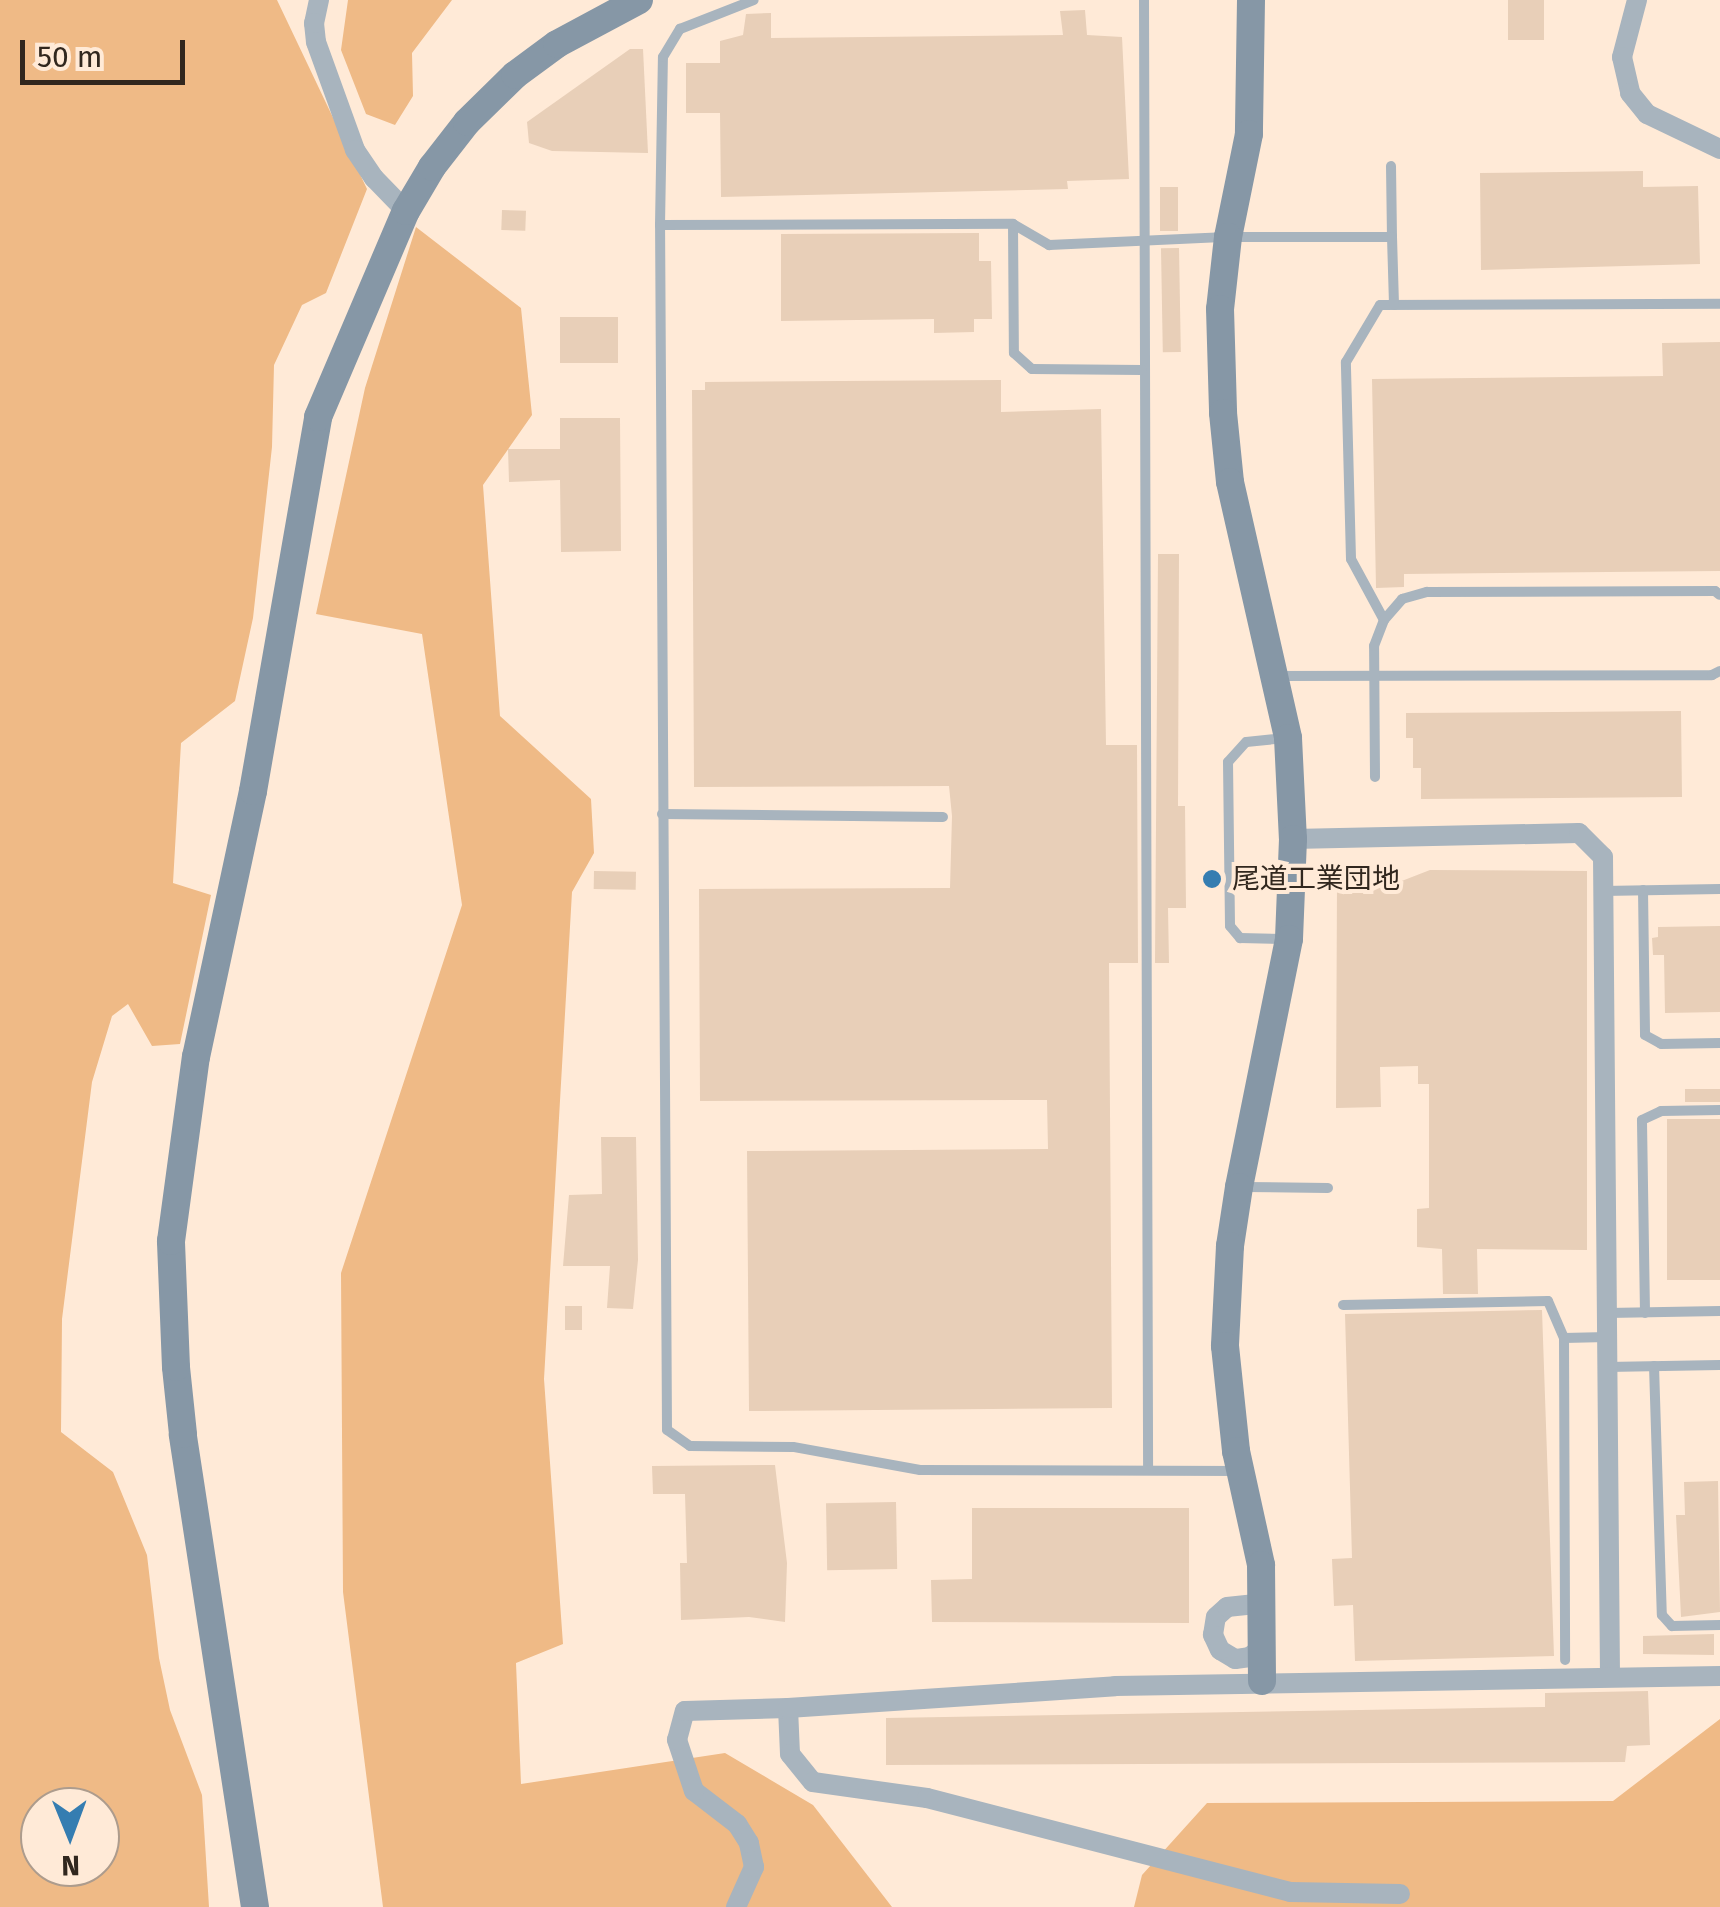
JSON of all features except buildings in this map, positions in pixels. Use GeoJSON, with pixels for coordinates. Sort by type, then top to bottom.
{"type":"FeatureCollection","features":[{"type":"Feature","properties":{"kind":"street"},"geometry":{"type":"LineString","coordinates":[[319,0],[314,23],[316,42],[354,150],[406,211]]}},
{"type":"Feature","properties":{"kind":"street"},"geometry":{"type":"LineString","coordinates":[[255,1907],[176,1367],[171,1241],[196,1057],[253,791],[318,417],[406,211],[432,167],[467,122],[515,75],[557,44],[638,0]]}},
{"type":"Feature","properties":{"kind":"street"},"geometry":{"type":"LineString","coordinates":[[1251,0],[1249,134],[1228,237],[1220,308],[1230,482],[1288,738],[1293,840],[1289,939],[1230,1246],[1226,1346],[1241,1470],[1262,1565],[1262,1682]]}},
{"type":"Feature","properties":{"kind":"street"},"geometry":{"type":"LineString","coordinates":[[1637,0],[1622,57],[1630,93],[1646,114],[1720,150]]}},
{"type":"Feature","properties":{"kind":"street"},"geometry":{"type":"LineString","coordinates":[[1293,840],[1579,833],[1603,858],[1610,1677]]}},
{"type":"Feature","properties":{"kind":"street"},"geometry":{"type":"LineString","coordinates":[[1262,1646],[1250,1657],[1235,1659],[1220,1650],[1212,1635],[1216,1617],[1227,1607],[1263,1603]]}},
{"type":"Feature","properties":{"kind":"street"},"geometry":{"type":"LineString","coordinates":[[736,1907],[754,1867],[749,1843],[736,1824],[694,1791],[677,1740],[685,1710],[788,1708],[1115,1686],[1720,1676]]}},
{"type":"Feature","properties":{"kind":"street"},"geometry":{"type":"LineString","coordinates":[[788,1708],[790,1754],[813,1782],[927,1798],[1290,1892],[1400,1894]]}},
{"type":"Feature","properties":{"kind":"lane"},"geometry":{"type":"LineString","coordinates":[[754,0],[680,30],[663,57],[660,225],[667,1430],[690,1446],[793,1446],[920,1470],[1241,1470]]}},
{"type":"Feature","properties":{"kind":"lane"},"geometry":{"type":"LineString","coordinates":[[1144,0],[1141,243],[1148,1470]]}},
{"type":"Feature","properties":{"kind":"lane"},"geometry":{"type":"LineString","coordinates":[[1391,166],[1394,305]]}},
{"type":"Feature","properties":{"kind":"lane"},"geometry":{"type":"LineString","coordinates":[[660,225],[1013,224],[1049,245],[1228,237],[1392,238]]}},
{"type":"Feature","properties":{"kind":"lane"},"geometry":{"type":"LineString","coordinates":[[1013,224],[1014,353],[1032,369],[1142,370]]}},
{"type":"Feature","properties":{"kind":"lane"},"geometry":{"type":"LineString","coordinates":[[1384,620],[1351,559],[1346,362],[1380,305],[1720,304]]}},
{"type":"Feature","properties":{"kind":"lane"},"geometry":{"type":"LineString","coordinates":[[1376,777],[1374,646],[1384,620],[1402,599],[1427,592],[1715,591],[1720,595]]}},
{"type":"Feature","properties":{"kind":"lane"},"geometry":{"type":"LineString","coordinates":[[1274,676],[1712,675],[1720,671]]}},
{"type":"Feature","properties":{"kind":"lane"},"geometry":{"type":"LineString","coordinates":[[1288,738],[1246,742],[1228,762],[1230,926],[1240,938],[1289,939]]}},
{"type":"Feature","properties":{"kind":"lane"},"geometry":{"type":"LineString","coordinates":[[662,814],[943,817]]}},
{"type":"Feature","properties":{"kind":"lane"},"geometry":{"type":"LineString","coordinates":[[1603,891],[1720,889]]}},
{"type":"Feature","properties":{"kind":"lane"},"geometry":{"type":"LineString","coordinates":[[1643,890],[1646,1035],[1661,1044],[1720,1043]]}},
{"type":"Feature","properties":{"kind":"lane"},"geometry":{"type":"LineString","coordinates":[[1645,1313],[1642,1120],[1661,1110],[1720,1110]]}},
{"type":"Feature","properties":{"kind":"lane"},"geometry":{"type":"LineString","coordinates":[[1239,1187],[1328,1188]]}},
{"type":"Feature","properties":{"kind":"lane"},"geometry":{"type":"LineString","coordinates":[[1343,1305],[1548,1301],[1564,1338],[1565,1660]]}},
{"type":"Feature","properties":{"kind":"lane"},"geometry":{"type":"LineString","coordinates":[[1607,1313],[1720,1311]]}},
{"type":"Feature","properties":{"kind":"lane"},"geometry":{"type":"LineString","coordinates":[[1564,1338],[1607,1337]]}},
{"type":"Feature","properties":{"kind":"lane"},"geometry":{"type":"LineString","coordinates":[[1607,1367],[1720,1364]]}},
{"type":"Feature","properties":{"kind":"lane"},"geometry":{"type":"LineString","coordinates":[[1654,1366],[1662,1615],[1672,1626],[1720,1625]]}},
{"type":"Feature","properties":{"kind":"shaded area"},"geometry":{"type":"Polygon","coordinates":[[[0,0],[277,0],[367,189],[326,293],[302,305],[274,365],[272,447],[253,618],[235,701],[181,743],[173,883],[211,895],[180,1044],[152,1046],[128,1004],[112,1016],[92,1082],[62,1319],[61,1432],[113,1472],[147,1555],[159,1658],[170,1710],[202,1795],[209,1907],[0,1907],[0,0]]]}},
{"type":"Feature","properties":{"kind":"shaded area"},"geometry":{"type":"Polygon","coordinates":[[[348,0],[452,0],[412,53],[413,96],[395,125],[366,114],[341,50],[348,0]]]}},
{"type":"Feature","properties":{"kind":"shaded area"},"geometry":{"type":"Polygon","coordinates":[[[416,227],[521,308],[532,415],[483,485],[500,716],[591,799],[594,853],[572,892],[544,1379],[563,1644],[516,1663],[521,1784],[725,1753],[813,1805],[892,1907],[383,1907],[343,1592],[341,1273],[462,905],[422,634],[316,614],[365,388],[416,227]]]}},
{"type":"Feature","properties":{"kind":"shaded area"},"geometry":{"type":"Polygon","coordinates":[[[1720,1719],[1720,1907],[1134,1907],[1142,1875],[1207,1803],[1613,1801],[1720,1719]]]}},
{"type":"Feature","properties":{"kind":"place","name":"尾道工業団地"},"geometry":{"type":"Point","coordinates":[1212,879]}}]}
